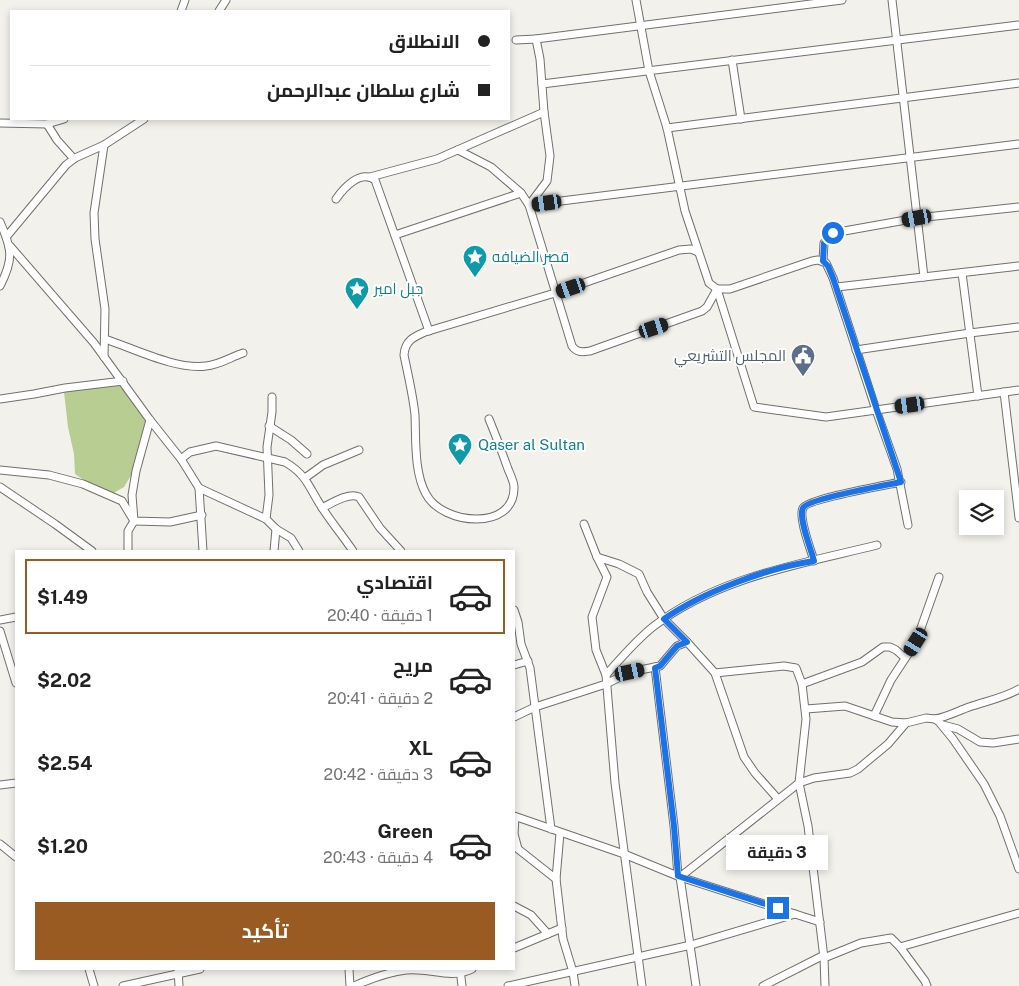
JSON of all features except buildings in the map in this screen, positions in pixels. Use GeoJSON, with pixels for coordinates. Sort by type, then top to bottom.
{"type":"FeatureCollection","features":[{"type":"Feature","properties":{"kind":"street"},"geometry":{"type":"LineString","coordinates":[[636,0],[649,71],[667,128],[678,185],[709,283],[717,289],[754,407],[826,417],[1019,390]]}},
{"type":"Feature","properties":{"kind":"street"},"geometry":{"type":"LineString","coordinates":[[770,0],[771,9]]}},
{"type":"Feature","properties":{"kind":"street"},"geometry":{"type":"LineString","coordinates":[[516,40],[842,0]]}},
{"type":"Feature","properties":{"kind":"street"},"geometry":{"type":"LineString","coordinates":[[892,0],[924,277]]}},
{"type":"Feature","properties":{"kind":"street"},"geometry":{"type":"LineString","coordinates":[[542,84],[1019,25]]}},
{"type":"Feature","properties":{"kind":"street"},"geometry":{"type":"LineString","coordinates":[[529,205],[547,181],[550,156],[540,59],[536,39]]}},
{"type":"Feature","properties":{"kind":"street"},"geometry":{"type":"LineString","coordinates":[[732,60],[741,119]]}},
{"type":"Feature","properties":{"kind":"street"},"geometry":{"type":"LineString","coordinates":[[667,128],[1019,83]]}},
{"type":"Feature","properties":{"kind":"street"},"geometry":{"type":"LineString","coordinates":[[336,199],[348,184],[364,177],[420,164],[458,150],[544,112]]}},
{"type":"Feature","properties":{"kind":"street"},"geometry":{"type":"LineString","coordinates":[[0,123],[47,124],[61,120]]}},
{"type":"Feature","properties":{"kind":"street"},"geometry":{"type":"LineString","coordinates":[[6,236],[74,159],[104,145],[142,120]]}},
{"type":"Feature","properties":{"kind":"street"},"geometry":{"type":"LineString","coordinates":[[47,124],[57,140],[74,159]]}},
{"type":"Feature","properties":{"kind":"street"},"geometry":{"type":"LineString","coordinates":[[529,205],[1019,144]]}},
{"type":"Feature","properties":{"kind":"street"},"geometry":{"type":"LineString","coordinates":[[104,145],[94,213],[95,239],[105,309],[104,357]]}},
{"type":"Feature","properties":{"kind":"street"},"geometry":{"type":"LineString","coordinates":[[458,150],[491,167],[521,193],[529,205],[572,346],[576,351],[590,351],[702,311],[707,307],[717,289]]}},
{"type":"Feature","properties":{"kind":"street"},"geometry":{"type":"LineString","coordinates":[[370,177],[377,186],[428,331]]}},
{"type":"Feature","properties":{"kind":"street"},"geometry":{"type":"LineString","coordinates":[[395,235],[521,193]]}},
{"type":"Feature","properties":{"kind":"street"},"geometry":{"type":"LineString","coordinates":[[823,261],[824,243],[833,233],[917,218],[1019,207]]}},
{"type":"Feature","properties":{"kind":"street"},"geometry":{"type":"LineString","coordinates":[[0,222],[10,246],[123,381],[150,420],[181,459],[199,488],[203,550]]}},
{"type":"Feature","properties":{"kind":"street"},"geometry":{"type":"LineString","coordinates":[[0,286],[9,263],[10,246]]}},
{"type":"Feature","properties":{"kind":"street"},"geometry":{"type":"LineString","coordinates":[[490,419],[514,486],[511,500],[495,516],[484,519],[462,518],[450,514],[437,507],[427,497],[422,486],[411,391],[404,355],[404,348],[410,340],[428,331],[555,293],[679,250],[691,249],[698,252]]}},
{"type":"Feature","properties":{"kind":"street"},"geometry":{"type":"LineString","coordinates":[[717,289],[730,289],[812,261],[823,261],[828,266],[901,482],[908,525]]}},
{"type":"Feature","properties":{"kind":"street"},"geometry":{"type":"LineString","coordinates":[[836,287],[1019,266]]}},
{"type":"Feature","properties":{"kind":"street"},"geometry":{"type":"LineString","coordinates":[[962,273],[978,396]]}},
{"type":"Feature","properties":{"kind":"street"},"geometry":{"type":"LineString","coordinates":[[856,350],[1019,327]]}},
{"type":"Feature","properties":{"kind":"street"},"geometry":{"type":"LineString","coordinates":[[105,339],[187,367],[213,365],[244,353]]}},
{"type":"Feature","properties":{"kind":"street"},"geometry":{"type":"LineString","coordinates":[[0,399],[123,381]]}},
{"type":"Feature","properties":{"kind":"street"},"geometry":{"type":"LineString","coordinates":[[1004,392],[1019,518]]}},
{"type":"Feature","properties":{"kind":"street"},"geometry":{"type":"LineString","coordinates":[[266,519],[269,495],[267,457],[272,397]]}},
{"type":"Feature","properties":{"kind":"street"},"geometry":{"type":"LineString","coordinates":[[128,550],[128,531],[134,521],[132,496],[136,471],[150,420]]}},
{"type":"Feature","properties":{"kind":"street"},"geometry":{"type":"LineString","coordinates":[[269,426],[291,440],[307,454]]}},
{"type":"Feature","properties":{"kind":"street"},"geometry":{"type":"LineString","coordinates":[[181,459],[190,452],[216,446],[285,462],[298,470],[305,478],[322,508],[352,550]]}},
{"type":"Feature","properties":{"kind":"street"},"geometry":{"type":"LineString","coordinates":[[305,478],[324,465],[359,450]]}},
{"type":"Feature","properties":{"kind":"street"},"geometry":{"type":"LineString","coordinates":[[0,470],[49,475],[83,484],[122,501],[134,521]]}},
{"type":"Feature","properties":{"kind":"street"},"geometry":{"type":"LineString","coordinates":[[814,561],[802,518],[804,506],[820,499],[901,482]]}},
{"type":"Feature","properties":{"kind":"street"},"geometry":{"type":"LineString","coordinates":[[0,487],[56,524],[91,550]]}},
{"type":"Feature","properties":{"kind":"street"},"geometry":{"type":"LineString","coordinates":[[199,488],[266,519],[276,529],[291,538],[298,550]]}},
{"type":"Feature","properties":{"kind":"street"},"geometry":{"type":"LineString","coordinates":[[322,508],[350,495],[360,497],[380,528],[400,550]]}},
{"type":"Feature","properties":{"kind":"street"},"geometry":{"type":"LineString","coordinates":[[134,521],[170,522],[202,515]]}},
{"type":"Feature","properties":{"kind":"street"},"geometry":{"type":"LineString","coordinates":[[584,524],[607,577],[592,617],[596,650],[606,675],[615,783],[642,986]]}},
{"type":"Feature","properties":{"kind":"street"},"geometry":{"type":"LineString","coordinates":[[274,550],[276,529]]}},
{"type":"Feature","properties":{"kind":"street"},"geometry":{"type":"LineString","coordinates":[[606,675],[642,637],[664,619],[687,604],[764,574],[877,545]]}},
{"type":"Feature","properties":{"kind":"street"},"geometry":{"type":"LineString","coordinates":[[597,557],[619,564],[639,574],[647,592],[664,619],[715,673],[744,757],[755,773],[778,799]]}},
{"type":"Feature","properties":{"kind":"street"},"geometry":{"type":"LineString","coordinates":[[874,716],[890,680],[916,642],[939,577]]}},
{"type":"Feature","properties":{"kind":"street"},"geometry":{"type":"LineString","coordinates":[[515,616],[521,644],[528,661],[551,829]]}},
{"type":"Feature","properties":{"kind":"street"},"geometry":{"type":"LineString","coordinates":[[0,620],[15,617]]}},
{"type":"Feature","properties":{"kind":"street"},"geometry":{"type":"LineString","coordinates":[[0,631],[15,681]]}},
{"type":"Feature","properties":{"kind":"street"},"geometry":{"type":"LineString","coordinates":[[515,717],[535,707],[606,684],[630,672],[660,666],[677,646],[687,642]]}},
{"type":"Feature","properties":{"kind":"street"},"geometry":{"type":"LineString","coordinates":[[802,684],[862,662],[883,647],[890,647],[906,658]]}},
{"type":"Feature","properties":{"kind":"street"},"geometry":{"type":"LineString","coordinates":[[515,665],[528,661]]}},
{"type":"Feature","properties":{"kind":"street"},"geometry":{"type":"LineString","coordinates":[[715,673],[789,666],[796,668],[802,684],[806,709],[799,784],[806,813],[824,957],[825,986]]}},
{"type":"Feature","properties":{"kind":"street"},"geometry":{"type":"LineString","coordinates":[[655,668],[679,876],[696,986]]}},
{"type":"Feature","properties":{"kind":"street"},"geometry":{"type":"LineString","coordinates":[[806,709],[845,706],[892,722],[906,723],[926,718],[935,719],[1019,689]]}},
{"type":"Feature","properties":{"kind":"street"},"geometry":{"type":"LineString","coordinates":[[935,719],[943,725],[984,784],[1006,832],[1019,869]]}},
{"type":"Feature","properties":{"kind":"street"},"geometry":{"type":"LineString","coordinates":[[679,876],[726,842],[799,784],[814,778],[850,773],[858,769],[888,744],[906,723]]}},
{"type":"Feature","properties":{"kind":"street"},"geometry":{"type":"LineString","coordinates":[[943,725],[958,729],[980,742],[994,743],[1019,740]]}},
{"type":"Feature","properties":{"kind":"street"},"geometry":{"type":"LineString","coordinates":[[0,785],[15,783]]}},
{"type":"Feature","properties":{"kind":"street"},"geometry":{"type":"LineString","coordinates":[[515,817],[624,854],[679,876],[820,922]]}},
{"type":"Feature","properties":{"kind":"street"},"geometry":{"type":"LineString","coordinates":[[560,833],[556,879],[563,939],[573,972],[575,986]]}},
{"type":"Feature","properties":{"kind":"street"},"geometry":{"type":"LineString","coordinates":[[0,844],[15,856]]}},
{"type":"Feature","properties":{"kind":"street"},"geometry":{"type":"LineString","coordinates":[[516,850],[556,879]]}},
{"type":"Feature","properties":{"kind":"street"},"geometry":{"type":"LineString","coordinates":[[515,906],[531,914],[548,934]]}},
{"type":"Feature","properties":{"kind":"street"},"geometry":{"type":"LineString","coordinates":[[900,946],[1019,913]]}},
{"type":"Feature","properties":{"kind":"street"},"geometry":{"type":"LineString","coordinates":[[508,986],[691,945],[796,914]]}},
{"type":"Feature","properties":{"kind":"street"},"geometry":{"type":"LineString","coordinates":[[515,948],[562,928]]}},
{"type":"Feature","properties":{"kind":"street"},"geometry":{"type":"LineString","coordinates":[[762,986],[824,957],[861,943],[890,938],[900,946],[927,986]]}},
{"type":"Feature","properties":{"kind":"street"},"geometry":{"type":"LineString","coordinates":[[89,970],[94,986]]}},
{"type":"Feature","properties":{"kind":"street"},"geometry":{"type":"LineString","coordinates":[[123,986],[193,970]]}},
{"type":"Feature","properties":{"kind":"street"},"geometry":{"type":"LineString","coordinates":[[348,970],[352,986],[373,978],[407,970],[460,971],[462,986]]}},
{"type":"Feature","properties":{"kind":"street"},"geometry":{"type":"LineString","coordinates":[[178,972],[179,986]]}},
{"type":"Feature","properties":{"kind":"green space"},"geometry":{"type":"Polygon","coordinates":[[[121,384],[148,422],[133,472],[124,487],[112,494],[91,485],[75,474],[74,454],[68,427],[64,392],[121,384]]]}},
{"type":"Feature","properties":{"kind":"place","name":"قصر الضيافه"},"geometry":{"type":"Point","coordinates":[475,278]}},
{"type":"Feature","properties":{"kind":"place","name":"جبل امير"},"geometry":{"type":"Point","coordinates":[357,310]}},
{"type":"Feature","properties":{"kind":"place","name":"المجلس التشريعي"},"geometry":{"type":"Point","coordinates":[803,377]}},
{"type":"Feature","properties":{"kind":"place","name":"Qaser al Sultan"},"geometry":{"type":"Point","coordinates":[460,466]}},
{"type":"Feature","properties":{"kind":"route"},"geometry":{"type":"LineString","coordinates":[[778,908],[678,876],[674,826],[655,668],[660,666],[677,646],[687,642],[664,619],[673,612],[687,604],[737,583],[814,561],[802,518],[804,506],[820,499],[901,482],[833,278],[828,266],[823,261],[824,243],[833,233]]}}]}
